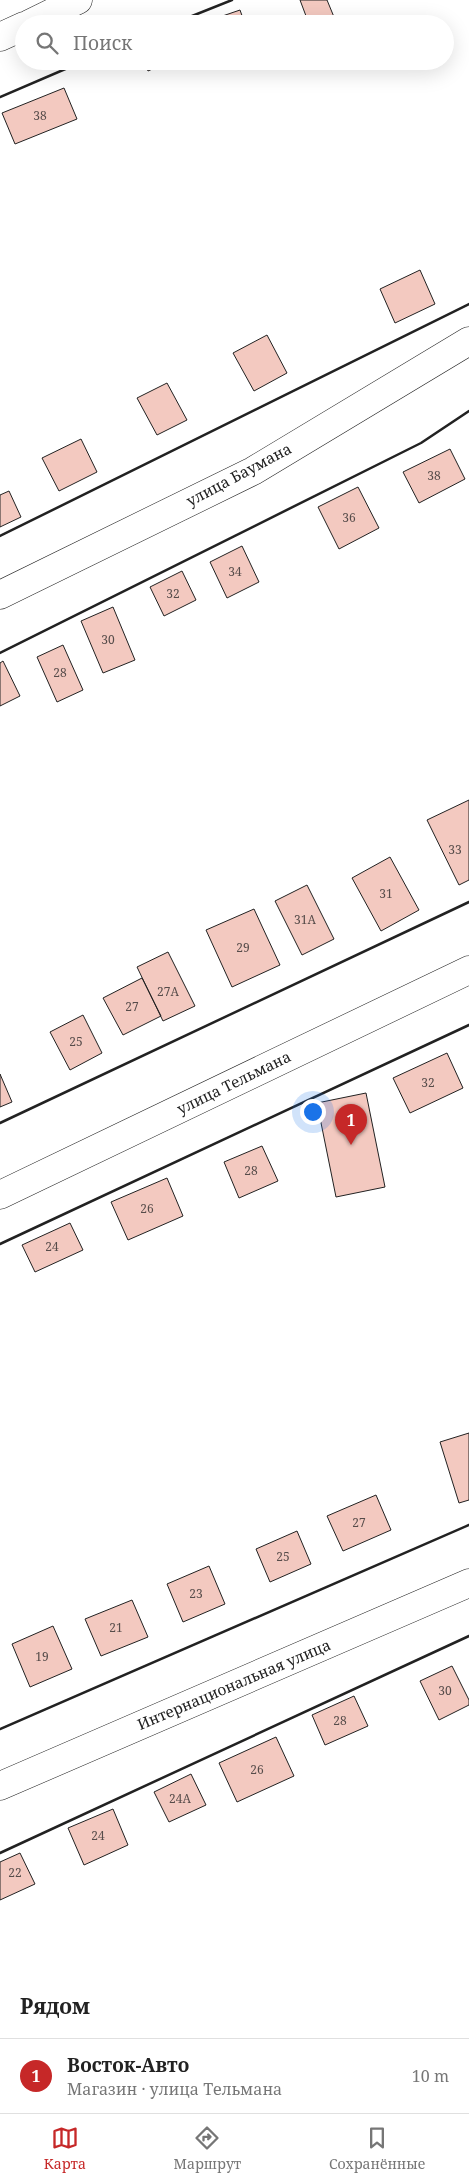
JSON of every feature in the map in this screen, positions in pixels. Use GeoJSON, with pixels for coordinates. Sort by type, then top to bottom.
{"type":"FeatureCollection","features":[{"type":"Feature","properties":{"kind":"street"},"geometry":{"type":"LineString","coordinates":[[47,15],[78,0]]}},
{"type":"Feature","properties":{"kind":"street"},"geometry":{"type":"LineString","coordinates":[[0,37],[15,30]]}},
{"type":"Feature","properties":{"kind":"street","name":"улица Баумана"},"geometry":{"type":"LineString","coordinates":[[0,595],[253,471],[469,341]]}},
{"type":"Feature","properties":{"kind":"street","name":"улица Тельмана"},"geometry":{"type":"LineString","coordinates":[[0,1195],[469,970]]}},
{"type":"Feature","properties":{"kind":"street","name":"Интернациональная улица"},"geometry":{"type":"LineString","coordinates":[[0,1786],[469,1584]]}},
{"type":"Feature","properties":{"kind":"building"},"geometry":{"type":"Polygon","coordinates":[[[300,0],[327,0],[333,15],[306,15],[300,0]]]}},
{"type":"Feature","properties":{"kind":"building"},"geometry":{"type":"Polygon","coordinates":[[[240,10],[242,15],[225,15],[240,10]]]}},
{"type":"Feature","properties":{"kind":"building"},"geometry":{"type":"Polygon","coordinates":[[[64,88],[77,119],[15,144],[2,113],[64,88]]]}},
{"type":"Feature","properties":{"kind":"building"},"geometry":{"type":"Polygon","coordinates":[[[420,270],[435,304],[395,323],[380,289],[420,270]]]}},
{"type":"Feature","properties":{"kind":"building"},"geometry":{"type":"Polygon","coordinates":[[[267,335],[287,373],[254,391],[233,353],[267,335]]]}},
{"type":"Feature","properties":{"kind":"building"},"geometry":{"type":"Polygon","coordinates":[[[167,383],[187,420],[157,435],[137,398],[167,383]]]}},
{"type":"Feature","properties":{"kind":"building"},"geometry":{"type":"Polygon","coordinates":[[[81,439],[97,472],[59,491],[42,458],[81,439]]]}},
{"type":"Feature","properties":{"kind":"building"},"geometry":{"type":"Polygon","coordinates":[[[450,449],[465,479],[419,503],[403,472],[450,449]]]}},
{"type":"Feature","properties":{"kind":"building"},"geometry":{"type":"Polygon","coordinates":[[[358,487],[379,528],[339,549],[318,507],[358,487]]]}},
{"type":"Feature","properties":{"kind":"building"},"geometry":{"type":"Polygon","coordinates":[[[9,491],[21,517],[0,527],[0,495],[9,491]]]}},
{"type":"Feature","properties":{"kind":"building"},"geometry":{"type":"Polygon","coordinates":[[[242,546],[259,582],[227,598],[210,562],[242,546]]]}},
{"type":"Feature","properties":{"kind":"building"},"geometry":{"type":"Polygon","coordinates":[[[182,571],[196,600],[164,616],[150,587],[182,571]]]}},
{"type":"Feature","properties":{"kind":"building"},"geometry":{"type":"Polygon","coordinates":[[[113,607],[135,660],[103,673],[81,621],[113,607]]]}},
{"type":"Feature","properties":{"kind":"building"},"geometry":{"type":"Polygon","coordinates":[[[63,645],[83,690],[57,702],[37,657],[63,645]]]}},
{"type":"Feature","properties":{"kind":"building"},"geometry":{"type":"Polygon","coordinates":[[[3,661],[20,696],[0,706],[0,663],[3,661]]]}},
{"type":"Feature","properties":{"kind":"building"},"geometry":{"type":"Polygon","coordinates":[[[469,800],[469,880],[459,885],[427,820],[469,800]]]}},
{"type":"Feature","properties":{"kind":"building"},"geometry":{"type":"Polygon","coordinates":[[[390,857],[419,910],[381,931],[352,878],[390,857]]]}},
{"type":"Feature","properties":{"kind":"building"},"geometry":{"type":"Polygon","coordinates":[[[307,885],[334,939],[302,955],[275,901],[307,885]]]}},
{"type":"Feature","properties":{"kind":"building"},"geometry":{"type":"Polygon","coordinates":[[[254,909],[280,965],[232,987],[206,930],[254,909]]]}},
{"type":"Feature","properties":{"kind":"building"},"geometry":{"type":"Polygon","coordinates":[[[168,952],[195,1006],[163,1021],[137,967],[168,952]]]}},
{"type":"Feature","properties":{"kind":"building"},"geometry":{"type":"Polygon","coordinates":[[[142,978],[161,1016],[123,1035],[103,998],[142,978]]]}},
{"type":"Feature","properties":{"kind":"building"},"geometry":{"type":"Polygon","coordinates":[[[83,1015],[102,1053],[70,1070],[50,1032],[83,1015]]]}},
{"type":"Feature","properties":{"kind":"building"},"geometry":{"type":"Polygon","coordinates":[[[447,1053],[463,1088],[410,1113],[393,1078],[447,1053]]]}},
{"type":"Feature","properties":{"kind":"building"},"geometry":{"type":"Polygon","coordinates":[[[0,1074],[12,1102],[0,1107],[0,1074]]]}},
{"type":"Feature","properties":{"kind":"building"},"geometry":{"type":"Polygon","coordinates":[[[366,1093],[385,1187],[336,1197],[317,1103],[366,1093]]]}},
{"type":"Feature","properties":{"kind":"building"},"geometry":{"type":"Polygon","coordinates":[[[262,1146],[278,1181],[239,1198],[224,1162],[262,1146]]]}},
{"type":"Feature","properties":{"kind":"building"},"geometry":{"type":"Polygon","coordinates":[[[167,1178],[183,1216],[128,1240],[111,1202],[167,1178]]]}},
{"type":"Feature","properties":{"kind":"building"},"geometry":{"type":"Polygon","coordinates":[[[70,1223],[83,1250],[35,1272],[22,1245],[70,1223]]]}},
{"type":"Feature","properties":{"kind":"building"},"geometry":{"type":"Polygon","coordinates":[[[469,1433],[469,1500],[459,1503],[440,1442],[469,1433]]]}},
{"type":"Feature","properties":{"kind":"building"},"geometry":{"type":"Polygon","coordinates":[[[376,1495],[391,1530],[343,1551],[327,1516],[376,1495]]]}},
{"type":"Feature","properties":{"kind":"building"},"geometry":{"type":"Polygon","coordinates":[[[297,1531],[311,1564],[270,1582],[256,1549],[297,1531]]]}},
{"type":"Feature","properties":{"kind":"building"},"geometry":{"type":"Polygon","coordinates":[[[209,1566],[225,1604],[183,1622],[167,1584],[209,1566]]]}},
{"type":"Feature","properties":{"kind":"building"},"geometry":{"type":"Polygon","coordinates":[[[132,1600],[148,1637],[101,1656],[85,1619],[132,1600]]]}},
{"type":"Feature","properties":{"kind":"building"},"geometry":{"type":"Polygon","coordinates":[[[53,1626],[72,1669],[30,1687],[12,1644],[53,1626]]]}},
{"type":"Feature","properties":{"kind":"building"},"geometry":{"type":"Polygon","coordinates":[[[452,1666],[469,1700],[469,1705],[439,1720],[420,1681],[452,1666]]]}},
{"type":"Feature","properties":{"kind":"building"},"geometry":{"type":"Polygon","coordinates":[[[354,1696],[368,1726],[325,1745],[312,1715],[354,1696]]]}},
{"type":"Feature","properties":{"kind":"building"},"geometry":{"type":"Polygon","coordinates":[[[276,1737],[294,1776],[237,1802],[219,1763],[276,1737]]]}},
{"type":"Feature","properties":{"kind":"building"},"geometry":{"type":"Polygon","coordinates":[[[191,1774],[206,1805],[169,1822],[154,1792],[191,1774]]]}},
{"type":"Feature","properties":{"kind":"building"},"geometry":{"type":"Polygon","coordinates":[[[113,1809],[128,1845],[84,1865],[68,1828],[113,1809]]]}},
{"type":"Feature","properties":{"kind":"building"},"geometry":{"type":"Polygon","coordinates":[[[20,1853],[35,1884],[0,1900],[0,1862],[20,1853]]]}},
{"type":"Feature","properties":{"kind":"wall"},"geometry":{"type":"LineString","coordinates":[[194,15],[232,0]]}},
{"type":"Feature","properties":{"kind":"wall"},"geometry":{"type":"LineString","coordinates":[[0,97],[63,70]]}},
{"type":"Feature","properties":{"kind":"wall"},"geometry":{"type":"LineString","coordinates":[[0,536],[469,304]]}},
{"type":"Feature","properties":{"kind":"wall"},"geometry":{"type":"LineString","coordinates":[[0,653],[421,443],[469,411]]}},
{"type":"Feature","properties":{"kind":"wall"},"geometry":{"type":"LineString","coordinates":[[0,1123],[469,902]]}},
{"type":"Feature","properties":{"kind":"wall"},"geometry":{"type":"LineString","coordinates":[[0,1244],[469,1025]]}},
{"type":"Feature","properties":{"kind":"wall"},"geometry":{"type":"LineString","coordinates":[[0,1729],[469,1525]]}},
{"type":"Feature","properties":{"kind":"wall"},"geometry":{"type":"LineString","coordinates":[[0,1853],[469,1636]]}},
{"type":"Feature","properties":{"kind":"place","name":"Восток-Авто"},"geometry":{"type":"Point","coordinates":[351,1145]}}]}
